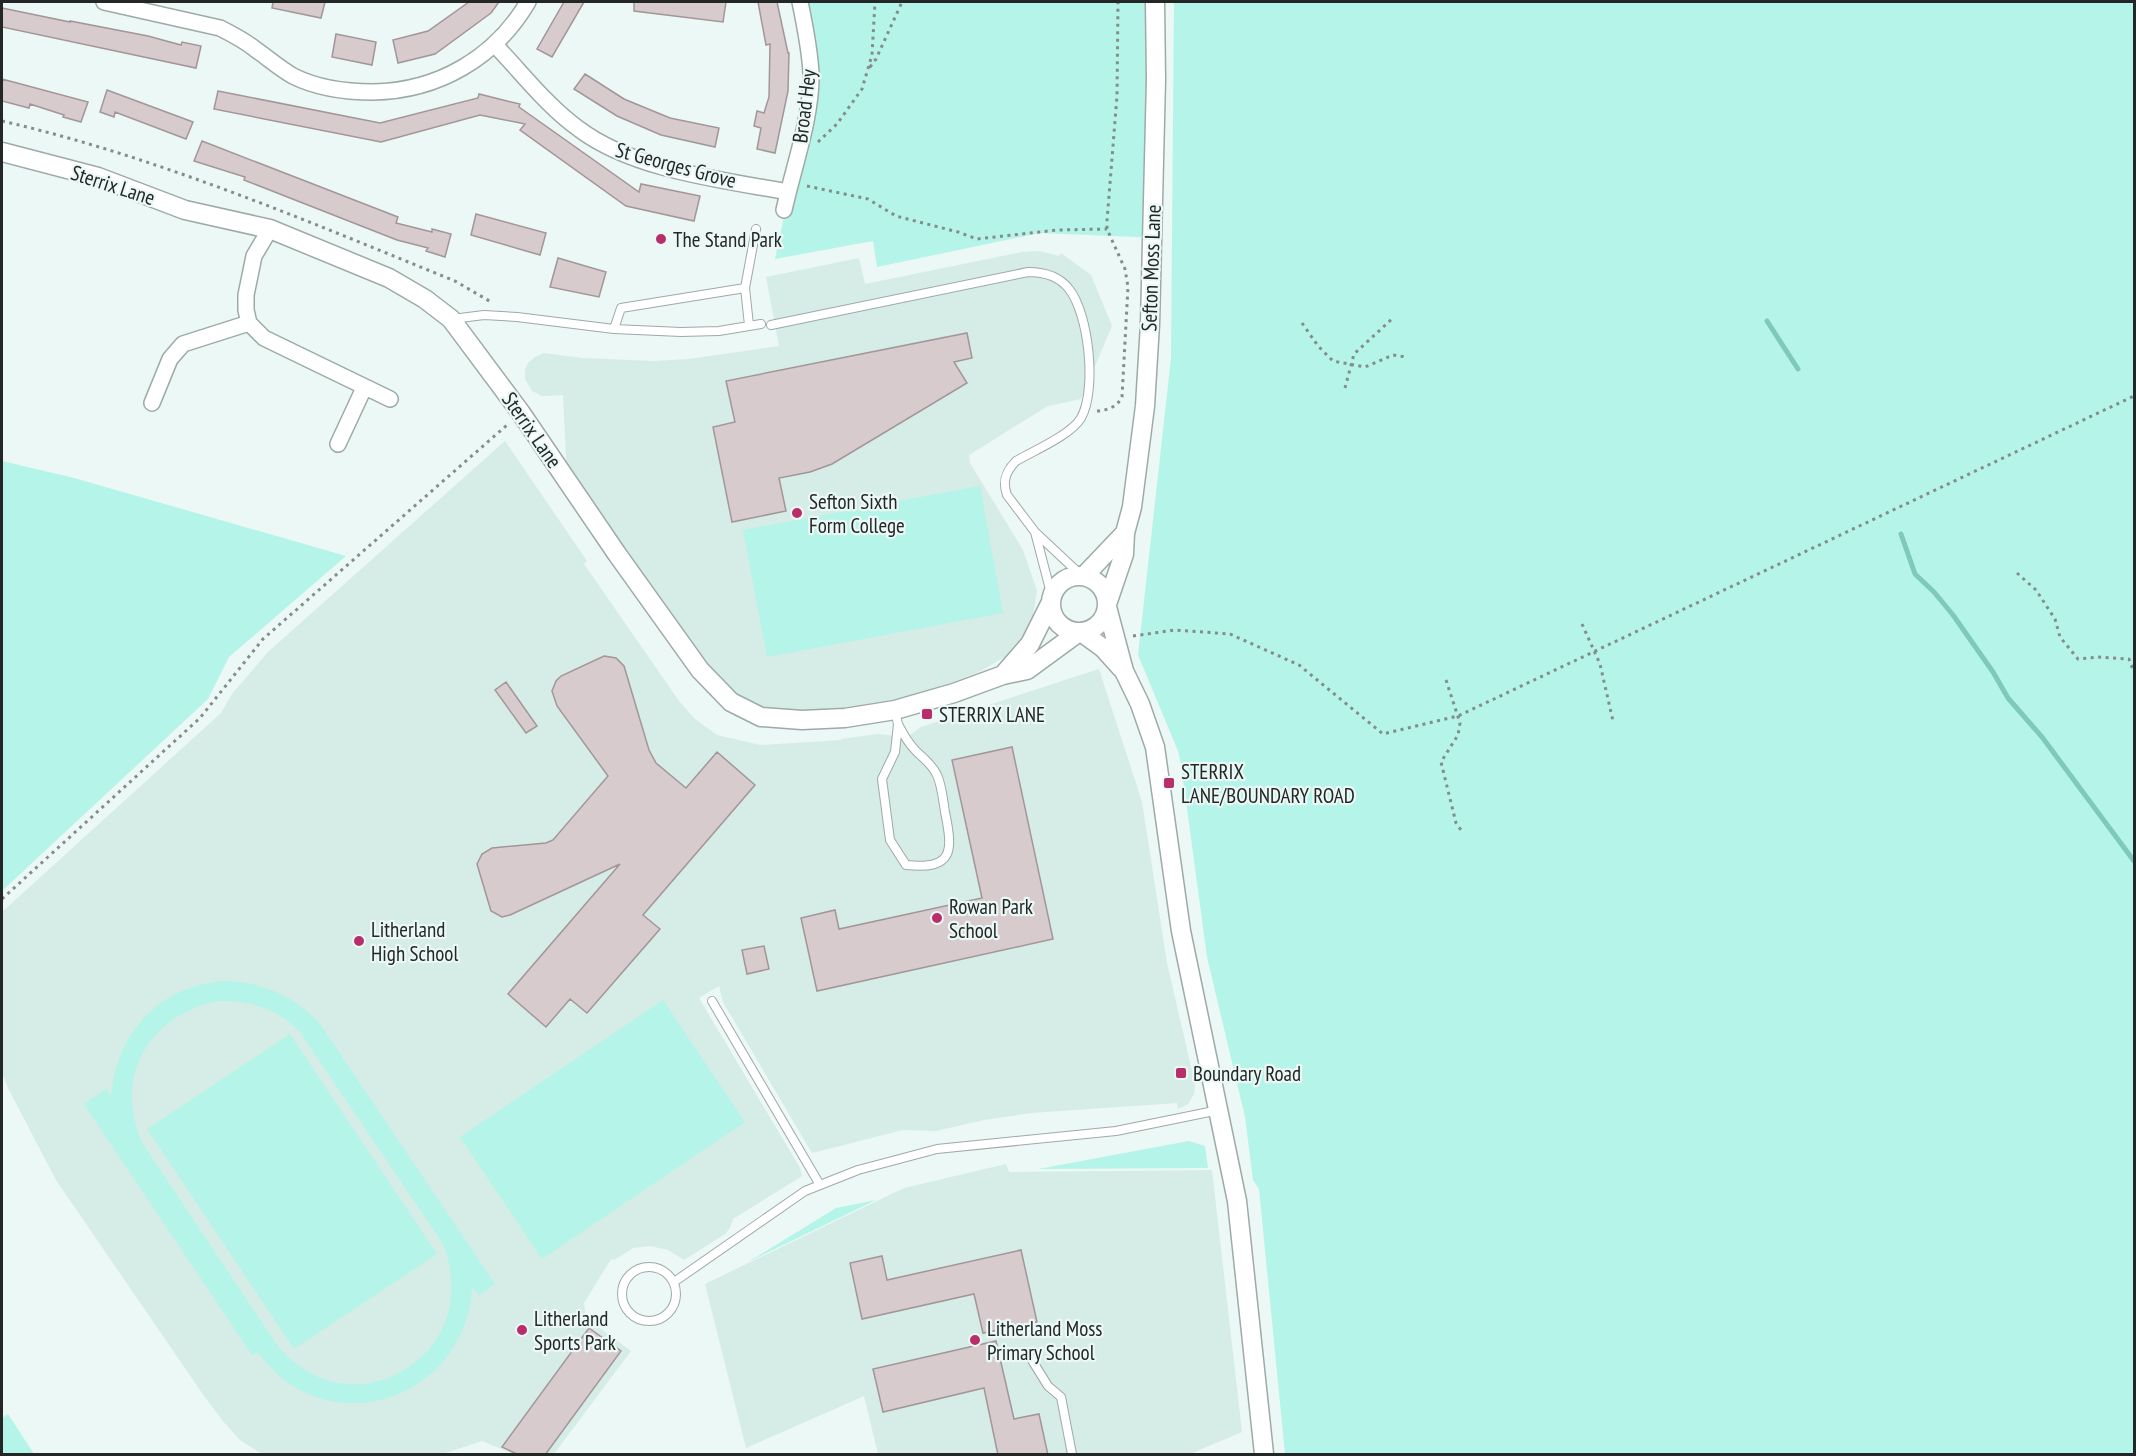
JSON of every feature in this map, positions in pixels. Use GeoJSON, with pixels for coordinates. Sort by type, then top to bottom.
{"type":"FeatureCollection","features":[{"type":"Feature","properties":{"kind":"street"},"geometry":{"type":"LineString","coordinates":[[104,2],[130,4],[220,28],[292,75],[312,84],[356,92],[386,92],[433,82],[453,74],[495,45],[528,2]]}},
{"type":"Feature","properties":{"kind":"street","name":"Broad Hey"},"geometry":{"type":"LineString","coordinates":[[784,210],[809,99],[811,76],[809,50],[800,2]]}},
{"type":"Feature","properties":{"kind":"street","name":"Sefton Moss Lane"},"geometry":{"type":"LineString","coordinates":[[1107,605],[1124,554],[1125,533],[1135,485],[1145,405],[1156,79],[1155,2]]}},
{"type":"Feature","properties":{"kind":"street","name":"St Georges Grove"},"geometry":{"type":"LineString","coordinates":[[495,45],[559,113],[600,143],[651,163],[717,179],[789,188]]}},
{"type":"Feature","properties":{"kind":"street","name":"Sterrix Lane"},"geometry":{"type":"LineString","coordinates":[[2,152],[98,177],[185,210],[270,229],[389,278],[426,299],[451,319],[521,413],[617,554],[700,670],[732,702],[761,717],[802,720],[896,717],[1003,675],[1028,670],[1080,632]]}},
{"type":"Feature","properties":{"kind":"street"},"geometry":{"type":"LineString","coordinates":[[270,229],[254,256],[249,274],[246,310],[249,323],[264,338],[390,399]]}},
{"type":"Feature","properties":{"kind":"street"},"geometry":{"type":"LineString","coordinates":[[152,403],[170,358],[183,344],[249,323]]}},
{"type":"Feature","properties":{"kind":"street"},"geometry":{"type":"LineString","coordinates":[[338,444],[364,388]]}},
{"type":"Feature","properties":{"kind":"street"},"geometry":{"type":"LineString","coordinates":[[1083,576],[1125,533]]}},
{"type":"Feature","properties":{"kind":"street"},"geometry":{"type":"LineString","coordinates":[[1124,670],[1098,644],[1080,632],[1062,626],[1056,620],[1052,611],[1052,600],[1060,584],[1066,579],[1083,576],[1098,583],[1103,589],[1124,670],[1140,704],[1155,747],[1181,931],[1237,1201],[1264,1455]]}},
{"type":"Feature","properties":{"kind":"street","name":"Sterrix Lane"},"geometry":{"type":"LineString","coordinates":[[1003,675],[1030,644],[1052,600]]}},
{"type":"Feature","properties":{"kind":"street"},"geometry":{"type":"LineString","coordinates":[[1080,632],[1095,627],[1101,621],[1107,605]]}},
{"type":"Feature","properties":{"kind":"lane"},"geometry":{"type":"LineString","coordinates":[[749,325],[745,288],[756,229]]}},
{"type":"Feature","properties":{"kind":"lane"},"geometry":{"type":"LineString","coordinates":[[771,325],[1028,272],[1048,274],[1068,287],[1082,318],[1087,349],[1088,389],[1084,409],[1076,425],[1016,461],[1006,474],[1005,488],[1007,495],[1035,532],[1083,576]]}},
{"type":"Feature","properties":{"kind":"lane"},"geometry":{"type":"LineString","coordinates":[[614,329],[621,308],[745,288]]}},
{"type":"Feature","properties":{"kind":"lane"},"geometry":{"type":"LineString","coordinates":[[451,319],[484,315],[614,329],[719,332],[761,324]]}},
{"type":"Feature","properties":{"kind":"lane"},"geometry":{"type":"LineString","coordinates":[[1035,532],[1052,600]]}},
{"type":"Feature","properties":{"kind":"lane"},"geometry":{"type":"LineString","coordinates":[[896,717],[907,741],[928,761],[938,777],[951,842],[948,854],[941,862],[927,867],[906,865],[890,840],[882,779],[895,752],[896,717]]}},
{"type":"Feature","properties":{"kind":"lane"},"geometry":{"type":"LineString","coordinates":[[712,1001],[820,1185]]}},
{"type":"Feature","properties":{"kind":"lane"},"geometry":{"type":"LineString","coordinates":[[674,1282],[805,1191],[858,1170],[937,1149],[1116,1131],[1219,1110]]}},
{"type":"Feature","properties":{"kind":"lane"},"geometry":{"type":"LineString","coordinates":[[652,1266],[669,1274],[674,1282],[676,1299],[668,1314],[660,1319],[652,1321],[635,1317],[628,1312],[623,1303],[623,1285],[634,1270],[652,1266]]}},
{"type":"Feature","properties":{"kind":"lane"},"geometry":{"type":"LineString","coordinates":[[1030,1357],[1048,1386],[1060,1397],[1072,1455]]}},
{"type":"Feature","properties":{"kind":"path"},"geometry":{"type":"LineString","coordinates":[[799,147],[817,142],[837,124],[862,89],[869,68],[875,2]]}},
{"type":"Feature","properties":{"kind":"path"},"geometry":{"type":"LineString","coordinates":[[869,68],[876,59],[902,2]]}},
{"type":"Feature","properties":{"kind":"path"},"geometry":{"type":"LineString","coordinates":[[1097,411],[1111,408],[1122,397],[1126,334],[1127,278],[1107,230],[1117,96],[1118,2]]}},
{"type":"Feature","properties":{"kind":"path"},"geometry":{"type":"LineString","coordinates":[[789,188],[868,199],[896,216],[977,239],[1058,230],[1107,230]]}},
{"type":"Feature","properties":{"kind":"path"},"geometry":{"type":"LineString","coordinates":[[1345,388],[1354,354],[1393,318]]}},
{"type":"Feature","properties":{"kind":"path"},"geometry":{"type":"LineString","coordinates":[[1302,323],[1318,346],[1333,361],[1365,367],[1393,355],[1406,357]]}},
{"type":"Feature","properties":{"kind":"path"},"geometry":{"type":"LineString","coordinates":[[1126,638],[1175,630],[1230,634],[1299,665],[1383,734],[1458,716],[2134,396]]}},
{"type":"Feature","properties":{"kind":"path"},"geometry":{"type":"LineString","coordinates":[[2,898],[200,718],[263,639],[521,413]]}},
{"type":"Feature","properties":{"kind":"path"},"geometry":{"type":"LineString","coordinates":[[2017,573],[2036,590],[2055,619],[2060,637],[2078,659],[2098,657],[2128,659],[2134,672]]}},
{"type":"Feature","properties":{"kind":"path"},"geometry":{"type":"LineString","coordinates":[[1582,624],[1600,664],[1613,721]]}},
{"type":"Feature","properties":{"kind":"path"},"geometry":{"type":"LineString","coordinates":[[1446,680],[1460,723],[1458,735],[1441,762],[1456,823],[1463,833]]}},
{"type":"Feature","properties":{"kind":"shaded area","name":"Sefton Sixth Form College"},"geometry":{"type":"Polygon","coordinates":[[[1039,251],[1059,256],[1061,253],[1091,275],[1112,326],[1081,399],[1048,406],[969,455],[970,463],[1023,550],[1037,591],[1032,622],[1023,639],[1008,655],[979,672],[896,701],[822,713],[739,708],[567,476],[563,395],[542,396],[532,391],[525,379],[528,363],[544,353],[581,358],[655,361],[689,359],[779,346],[766,277],[859,258],[865,284],[1022,252],[1039,251]]]}},
{"type":"Feature","properties":{"kind":"shaded area","name":"Litherland High School"},"geometry":{"type":"Polygon","coordinates":[[[505,441],[587,561],[584,564],[679,701],[695,719],[717,735],[760,745],[841,740],[877,734],[907,737],[921,727],[1099,669],[1142,802],[1167,963],[1195,1084],[1194,1094],[1188,1104],[1178,1109],[1177,1103],[1031,1113],[984,1120],[936,1131],[903,1130],[812,1153],[723,1002],[719,986],[699,998],[800,1168],[802,1176],[733,1219],[725,1234],[684,1260],[668,1250],[650,1246],[633,1248],[614,1260],[611,1259],[584,1303],[587,1325],[593,1323],[631,1351],[554,1454],[514,1454],[482,1441],[442,1454],[262,1454],[240,1440],[202,1393],[56,1180],[8,1088],[2,1073],[2,912],[221,713],[232,694],[268,652],[505,441]]]}},
{"type":"Feature","properties":{"kind":"shaded area","name":"Litherland Moss Primary School"},"geometry":{"type":"Polygon","coordinates":[[[1006,1164],[1009,1172],[1212,1170],[1242,1432],[1190,1454],[878,1454],[864,1396],[746,1448],[705,1284],[904,1188],[1006,1164]]]}},
{"type":"Feature","properties":{"kind":"green space"},"geometry":{"type":"Polygon","coordinates":[[[800,2],[1164,2],[1160,238],[1040,233],[877,267],[873,241],[775,259],[809,99],[800,2]]]}},
{"type":"Feature","properties":{"kind":"green space"},"geometry":{"type":"Polygon","coordinates":[[[1174,2],[2134,2],[2134,1454],[1285,1454],[1259,1189],[1253,1180],[1245,1117],[1207,957],[1181,764],[1178,751],[1138,655],[1171,358],[1174,2]]]}},
{"type":"Feature","properties":{"kind":"green space"},"geometry":{"type":"Polygon","coordinates":[[[2,461],[74,478],[346,556],[229,657],[208,699],[2,891],[2,461]]]}},
{"type":"Feature","properties":{"kind":"green space"},"geometry":{"type":"Polygon","coordinates":[[[980,486],[1003,613],[767,657],[743,530],[980,486]]]}},
{"type":"Feature","properties":{"kind":"green space"},"geometry":{"type":"Polygon","coordinates":[[[224,981],[264,987],[299,1005],[320,1024],[495,1284],[479,1295],[472,1287],[464,1326],[445,1359],[419,1383],[388,1398],[354,1403],[319,1398],[286,1381],[258,1352],[252,1355],[84,1104],[106,1089],[111,1097],[122,1053],[132,1033],[145,1017],[161,1003],[180,992],[224,981]],[[219,1001],[194,1008],[173,1020],[156,1035],[143,1053],[135,1074],[132,1096],[134,1120],[143,1144],[277,1345],[307,1371],[340,1383],[374,1382],[404,1370],[429,1349],[446,1319],[452,1284],[443,1244],[300,1032],[273,1012],[252,1004],[219,1001]]]}},
{"type":"Feature","properties":{"kind":"green space"},"geometry":{"type":"Polygon","coordinates":[[[663,1000],[745,1122],[542,1259],[460,1137],[663,1000]]]}},
{"type":"Feature","properties":{"kind":"green space"},"geometry":{"type":"Polygon","coordinates":[[[290,1034],[437,1254],[294,1349],[147,1129],[290,1034]]]}},
{"type":"Feature","properties":{"kind":"green space"},"geometry":{"type":"Polygon","coordinates":[[[1189,1141],[1205,1146],[1208,1168],[1038,1169],[1189,1141]]]}},
{"type":"Feature","properties":{"kind":"green space"},"geometry":{"type":"Polygon","coordinates":[[[876,1200],[748,1262],[836,1208],[876,1200]]]}},
{"type":"Feature","properties":{"kind":"green space"},"geometry":{"type":"Polygon","coordinates":[[[8,1414],[34,1454],[2,1454],[2,1418],[8,1414]]]}},
{"type":"Feature","properties":{"kind":"building"},"geometry":{"type":"Polygon","coordinates":[[[273,2],[325,2],[321,18],[272,8],[273,2]]]}},
{"type":"Feature","properties":{"kind":"building"},"geometry":{"type":"Polygon","coordinates":[[[469,2],[499,2],[491,13],[435,54],[398,63],[393,40],[428,31],[469,2]]]}},
{"type":"Feature","properties":{"kind":"building"},"geometry":{"type":"Polygon","coordinates":[[[564,2],[584,2],[552,57],[537,49],[564,2]]]}},
{"type":"Feature","properties":{"kind":"building"},"geometry":{"type":"Polygon","coordinates":[[[634,2],[726,2],[723,22],[634,11],[634,2]]]}},
{"type":"Feature","properties":{"kind":"building"},"geometry":{"type":"Polygon","coordinates":[[[758,2],[777,2],[789,53],[788,91],[775,153],[757,149],[761,128],[754,126],[757,111],[764,113],[769,97],[770,44],[766,45],[758,2]]]}},
{"type":"Feature","properties":{"kind":"building"},"geometry":{"type":"Polygon","coordinates":[[[2,8],[148,36],[181,45],[182,42],[201,46],[196,68],[2,27],[2,8]]]}},
{"type":"Feature","properties":{"kind":"building"},"geometry":{"type":"Polygon","coordinates":[[[336,34],[376,42],[372,65],[332,57],[336,34]]]}},
{"type":"Feature","properties":{"kind":"building"},"geometry":{"type":"Polygon","coordinates":[[[585,74],[624,99],[670,118],[719,128],[715,147],[661,135],[617,116],[574,89],[585,74]]]}},
{"type":"Feature","properties":{"kind":"building"},"geometry":{"type":"Polygon","coordinates":[[[2,79],[88,102],[81,122],[30,104],[29,108],[2,101],[2,79]]]}},
{"type":"Feature","properties":{"kind":"building"},"geometry":{"type":"Polygon","coordinates":[[[107,90],[193,122],[186,139],[115,112],[114,117],[100,112],[107,90]]]}},
{"type":"Feature","properties":{"kind":"building"},"geometry":{"type":"Polygon","coordinates":[[[218,91],[380,123],[478,98],[479,94],[520,104],[519,107],[639,192],[641,184],[700,196],[694,221],[626,206],[520,130],[525,124],[480,115],[381,142],[214,109],[218,91]]]}},
{"type":"Feature","properties":{"kind":"building"},"geometry":{"type":"Polygon","coordinates":[[[202,141],[398,217],[396,223],[451,234],[445,257],[426,251],[428,248],[397,240],[244,180],[245,177],[194,161],[202,141]]]}},
{"type":"Feature","properties":{"kind":"building"},"geometry":{"type":"Polygon","coordinates":[[[476,214],[546,233],[540,255],[471,235],[476,214]]]}},
{"type":"Feature","properties":{"kind":"building"},"geometry":{"type":"Polygon","coordinates":[[[558,258],[606,272],[599,297],[550,287],[558,258]]]}},
{"type":"Feature","properties":{"kind":"building"},"geometry":{"type":"Polygon","coordinates":[[[967,333],[972,358],[954,362],[967,383],[832,464],[810,472],[779,478],[786,511],[732,522],[713,427],[735,422],[726,381],[967,333]]]}},
{"type":"Feature","properties":{"kind":"building"},"geometry":{"type":"Polygon","coordinates":[[[604,656],[616,658],[624,666],[649,750],[656,763],[686,788],[717,752],[755,785],[643,915],[660,929],[587,1013],[570,999],[546,1027],[508,994],[620,864],[502,917],[491,911],[477,864],[482,854],[492,848],[546,843],[553,840],[608,776],[557,706],[552,691],[561,676],[604,656]]]}},
{"type":"Feature","properties":{"kind":"building"},"geometry":{"type":"Polygon","coordinates":[[[506,682],[537,726],[526,733],[495,690],[506,682]]]}},
{"type":"Feature","properties":{"kind":"building"},"geometry":{"type":"Polygon","coordinates":[[[1012,747],[1053,939],[817,991],[801,918],[835,910],[839,929],[982,898],[952,760],[1012,747]]]}},
{"type":"Feature","properties":{"kind":"building"},"geometry":{"type":"Polygon","coordinates":[[[764,946],[769,969],[747,974],[742,950],[764,946]]]}},
{"type":"Feature","properties":{"kind":"building"},"geometry":{"type":"Polygon","coordinates":[[[1021,1250],[1037,1322],[983,1333],[974,1294],[862,1319],[850,1263],[882,1256],[887,1280],[1021,1250]]]}},
{"type":"Feature","properties":{"kind":"building"},"geometry":{"type":"Polygon","coordinates":[[[589,1328],[621,1351],[545,1455],[519,1455],[502,1447],[589,1328]]]}},
{"type":"Feature","properties":{"kind":"building"},"geometry":{"type":"Polygon","coordinates":[[[996,1341],[1014,1419],[1039,1414],[1048,1455],[998,1455],[984,1388],[883,1412],[873,1369],[996,1341]]]}},
{"type":"Feature","properties":{"kind":"waterway"},"geometry":{"type":"LineString","coordinates":[[1767,321],[1798,369]]}},
{"type":"Feature","properties":{"kind":"waterway"},"geometry":{"type":"LineString","coordinates":[[1901,534],[1915,574],[1953,615],[1993,672],[2008,698],[2042,737],[2134,861]]}},
{"type":"Feature","properties":{"kind":"place","name":"The Stand Park"},"geometry":{"type":"Point","coordinates":[661,239]}},
{"type":"Feature","properties":{"kind":"place","name":"Sefton Sixth Form College"},"geometry":{"type":"Point","coordinates":[797,513]}},
{"type":"Feature","properties":{"kind":"place","name":"STERRIX LANE"},"geometry":{"type":"Point","coordinates":[927,714]}},
{"type":"Feature","properties":{"kind":"place","name":"STERRIX LANE/BOUNDARY ROAD"},"geometry":{"type":"Point","coordinates":[1169,783]}},
{"type":"Feature","properties":{"kind":"place","name":"Rowan Park School"},"geometry":{"type":"Point","coordinates":[937,918]}},
{"type":"Feature","properties":{"kind":"place","name":"Litherland High School"},"geometry":{"type":"Point","coordinates":[359,941]}},
{"type":"Feature","properties":{"kind":"place","name":"Boundary Road"},"geometry":{"type":"Point","coordinates":[1181,1073]}},
{"type":"Feature","properties":{"kind":"place","name":"Litherland Sports Park"},"geometry":{"type":"Point","coordinates":[522,1330]}},
{"type":"Feature","properties":{"kind":"place","name":"Litherland Moss Primary School"},"geometry":{"type":"Point","coordinates":[975,1340]}}]}
